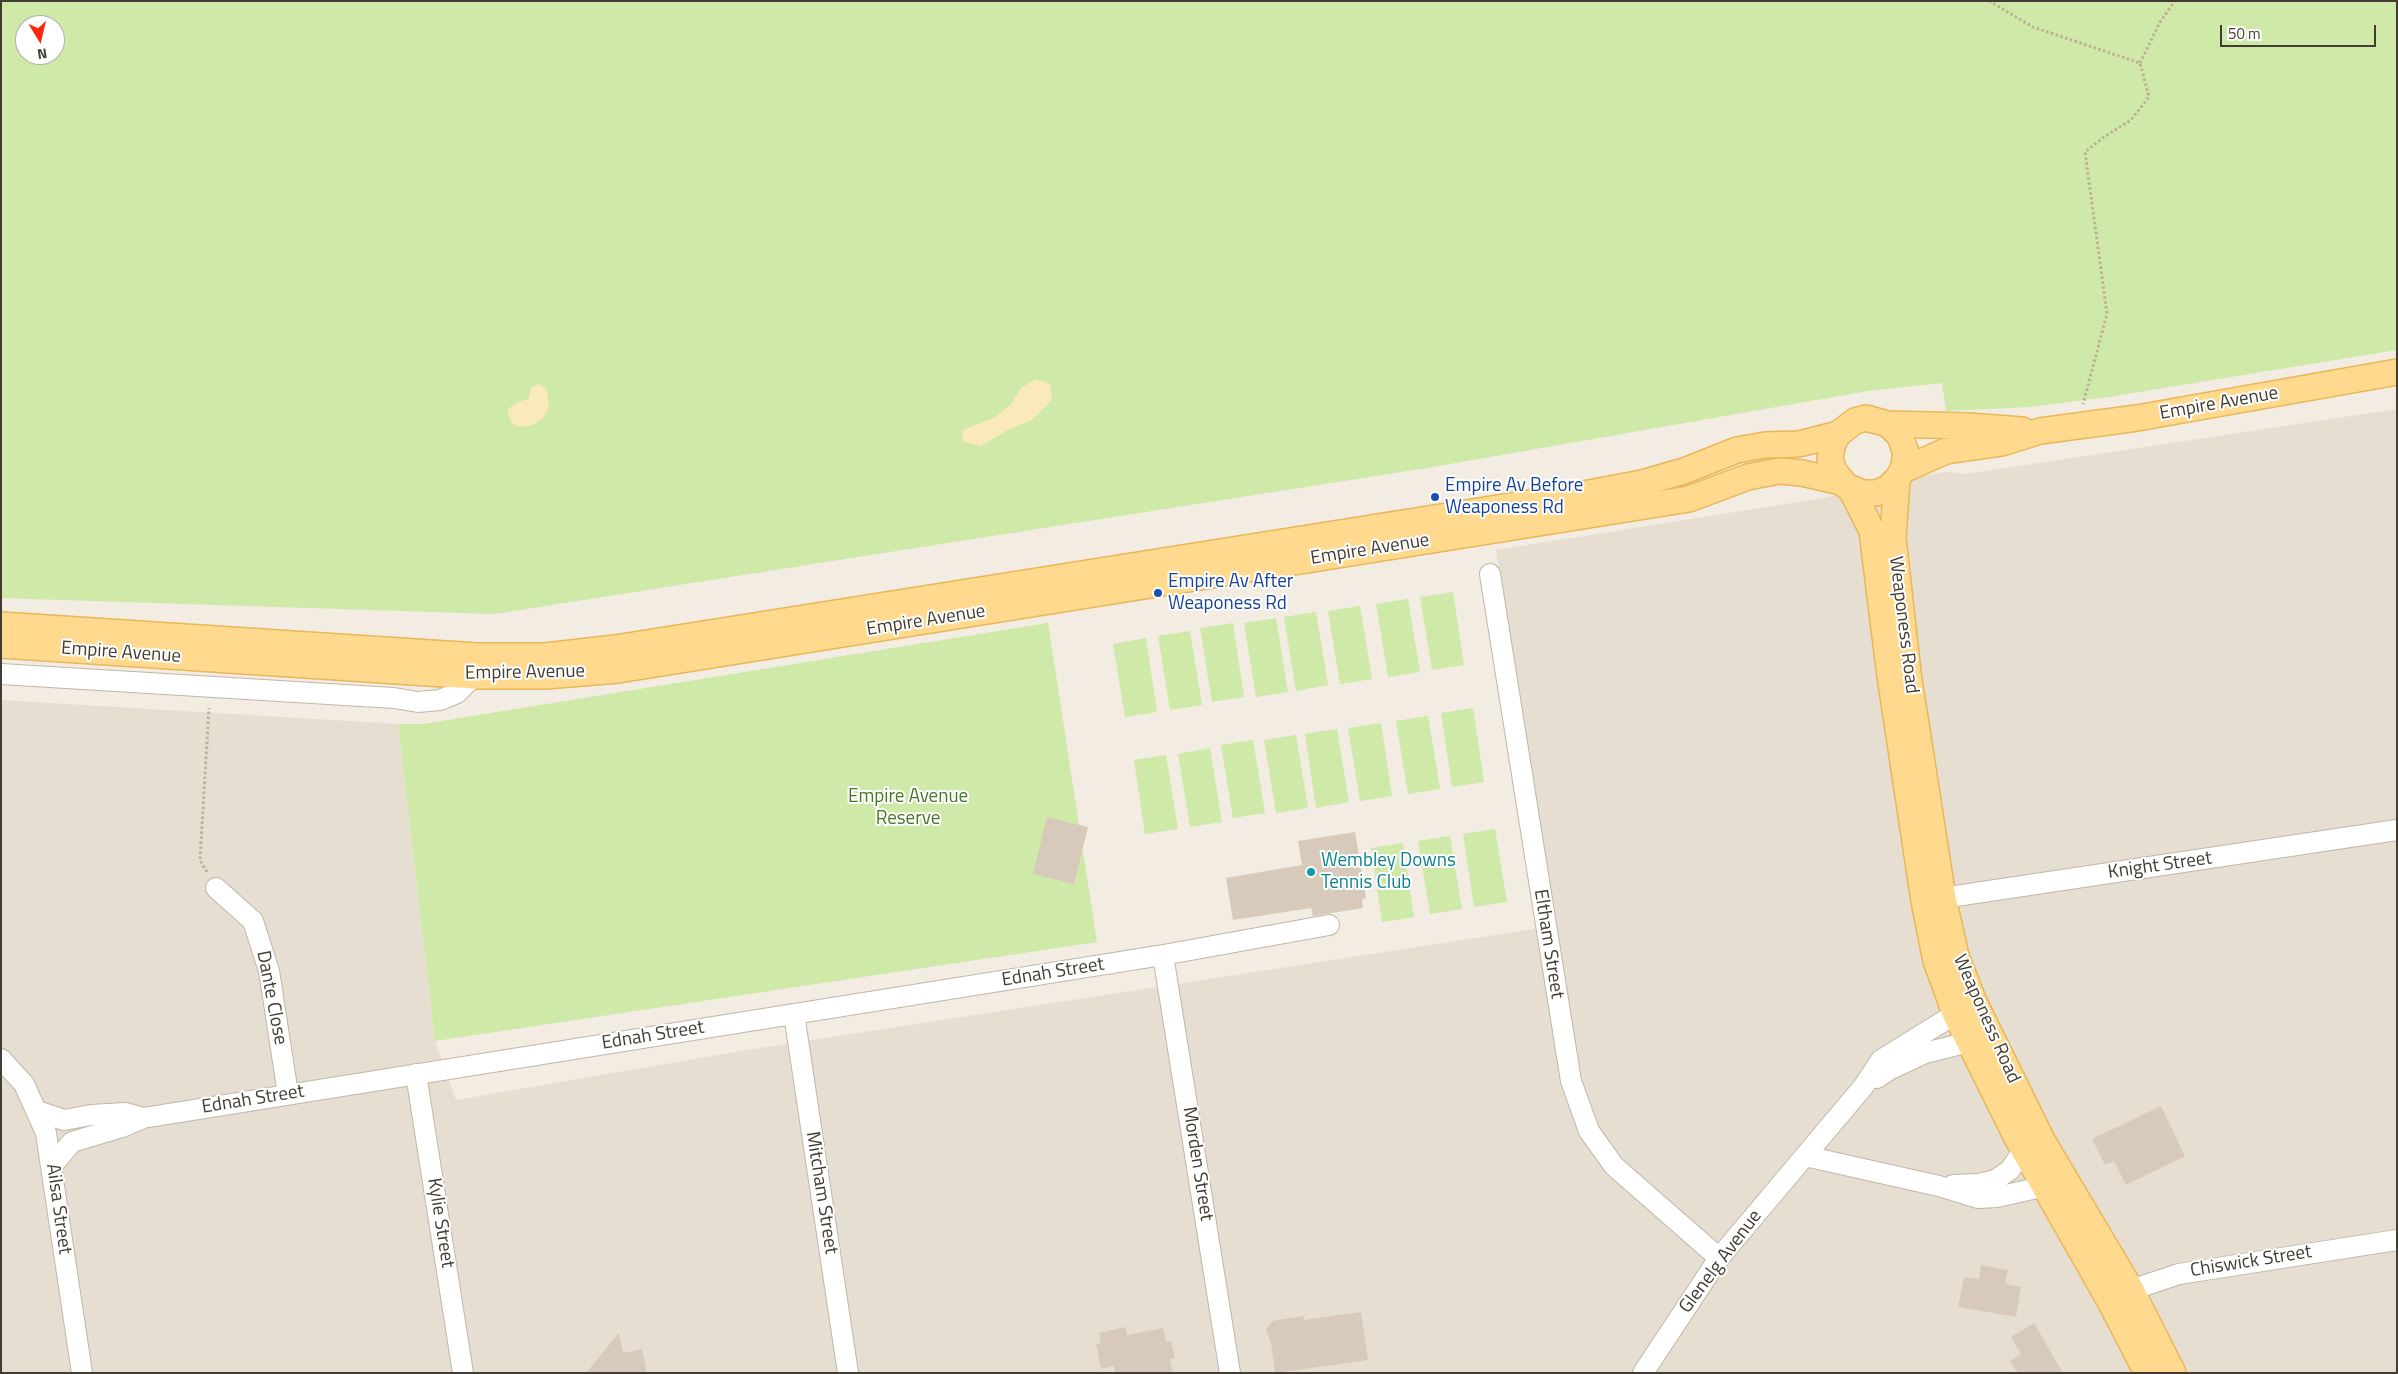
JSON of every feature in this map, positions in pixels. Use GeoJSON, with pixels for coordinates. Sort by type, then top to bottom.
{"type":"FeatureCollection","features":[{"type":"Feature","properties":{"kind":"main road","name":"Empire Avenue"},"geometry":{"type":"LineString","coordinates":[[1,645],[474,676],[545,676],[618,670],[1689,499],[1719,490],[1748,477],[1779,471],[1802,473],[1864,493],[1876,492],[1888,488],[1900,474],[1946,451],[2002,443],[2040,431],[2137,418],[2397,372]]}},
{"type":"Feature","properties":{"kind":"main road","name":"Empire Avenue"},"geometry":{"type":"LineString","coordinates":[[1,625],[477,656],[545,656],[635,644],[1573,496],[1642,483],[1684,471],[1737,450],[1765,445],[1799,444],[1838,434],[1855,420],[1877,420],[1888,424],[1968,426],[2040,431]]}},
{"type":"Feature","properties":{"kind":"main road"},"geometry":{"type":"LineString","coordinates":[[1888,424],[1900,436],[1906,453],[1900,474]]}},
{"type":"Feature","properties":{"kind":"main road"},"geometry":{"type":"LineString","coordinates":[[1838,434],[1832,446],[1830,459],[1834,471],[1846,486]]}},
{"type":"Feature","properties":{"kind":"main road","name":"Weaponess Road"},"geometry":{"type":"LineString","coordinates":[[1900,474],[1893,538],[1895,567],[1933,899],[1936,961],[1965,1008],[2034,1147],[2121,1296],[2173,1373]]}},
{"type":"Feature","properties":{"kind":"main road","name":"Weaponess Road"},"geometry":{"type":"LineString","coordinates":[[1846,486],[1872,532],[1887,658],[1933,899]]}},
{"type":"Feature","properties":{"kind":"main road","name":"Weaponess Road"},"geometry":{"type":"LineString","coordinates":[[2121,1296],[2147,1373]]}},
{"type":"Feature","properties":{"kind":"street","name":"Eltham Street"},"geometry":{"type":"LineString","coordinates":[[1490,574],[1571,1081],[1589,1131],[1614,1166],[1719,1258]]}},
{"type":"Feature","properties":{"kind":"street"},"geometry":{"type":"LineString","coordinates":[[1,674],[394,698],[418,702],[440,700],[457,693],[474,676]]}},
{"type":"Feature","properties":{"kind":"street","name":"Knight Street"},"geometry":{"type":"LineString","coordinates":[[1933,899],[2397,830]]}},
{"type":"Feature","properties":{"kind":"street","name":"Dante Close"},"geometry":{"type":"LineString","coordinates":[[216,888],[253,921],[269,971],[288,1094]]}},
{"type":"Feature","properties":{"kind":"street","name":"Ednah Street"},"geometry":{"type":"LineString","coordinates":[[51,1167],[72,1142],[122,1127],[143,1118],[1163,955],[1329,925]]}},
{"type":"Feature","properties":{"kind":"street","name":"Morden Street"},"geometry":{"type":"LineString","coordinates":[[1163,955],[1230,1373]]}},
{"type":"Feature","properties":{"kind":"street","name":"Glenelg Avenue"},"geometry":{"type":"LineString","coordinates":[[1643,1373],[1719,1258],[1863,1087],[1881,1060],[1965,1008]]}},
{"type":"Feature","properties":{"kind":"street","name":"Mitcham Street"},"geometry":{"type":"LineString","coordinates":[[794,1014],[848,1373]]}},
{"type":"Feature","properties":{"kind":"street","name":"Glenelg Avenue"},"geometry":{"type":"LineString","coordinates":[[1863,1087],[1889,1070],[1925,1053],[1978,1035]]}},
{"type":"Feature","properties":{"kind":"street","name":"Ailsa Street"},"geometry":{"type":"LineString","coordinates":[[1,1059],[24,1084],[46,1133],[82,1373]]}},
{"type":"Feature","properties":{"kind":"street","name":"Kylie Street"},"geometry":{"type":"LineString","coordinates":[[416,1074],[463,1373]]}},
{"type":"Feature","properties":{"kind":"street","name":"Ednah Street"},"geometry":{"type":"LineString","coordinates":[[37,1111],[64,1120],[91,1115],[126,1113],[143,1118]]}},
{"type":"Feature","properties":{"kind":"street"},"geometry":{"type":"LineString","coordinates":[[1939,1186],[1978,1184],[1995,1180],[2010,1170],[2020,1156],[2034,1147]]}},
{"type":"Feature","properties":{"kind":"street"},"geometry":{"type":"LineString","coordinates":[[1805,1156],[1939,1186],[1978,1198],[1997,1197],[2037,1188],[2053,1179]]}},
{"type":"Feature","properties":{"kind":"street","name":"Chiswick Street"},"geometry":{"type":"LineString","coordinates":[[2121,1296],[2179,1274],[2397,1240]]}},
{"type":"Feature","properties":{"kind":"path"},"geometry":{"type":"LineString","coordinates":[[1989,1],[2032,27],[2140,63]]}},
{"type":"Feature","properties":{"kind":"path"},"geometry":{"type":"LineString","coordinates":[[2076,426],[2108,314],[2085,152],[2131,120],[2149,97],[2140,63],[2160,22],[2175,1]]}},
{"type":"Feature","properties":{"kind":"path"},"geometry":{"type":"LineString","coordinates":[[200,860],[209,708]]}},
{"type":"Feature","properties":{"kind":"shaded area"},"geometry":{"type":"Polygon","coordinates":[[[2397,409],[2397,1373],[1,1373],[1,700],[398,724],[435,1041],[456,1100],[747,1050],[1554,926],[1496,550],[1817,499],[1944,472],[1966,474],[2397,409]]]}},
{"type":"Feature","properties":{"kind":"green space"},"geometry":{"type":"Polygon","coordinates":[[[1,1],[2397,1],[2397,350],[2108,397],[2029,407],[1946,411],[1942,383],[1868,391],[1427,468],[494,614],[1,598],[1,1]]]}},
{"type":"Feature","properties":{"kind":"green space"},"geometry":{"type":"Polygon","coordinates":[[[1453,592],[1464,665],[1432,670],[1420,597],[1453,592]]]}},
{"type":"Feature","properties":{"kind":"green space"},"geometry":{"type":"Polygon","coordinates":[[[1408,599],[1420,672],[1388,677],[1376,604],[1408,599]]]}},
{"type":"Feature","properties":{"kind":"green space"},"geometry":{"type":"Polygon","coordinates":[[[1360,606],[1372,679],[1340,684],[1328,611],[1360,606]]]}},
{"type":"Feature","properties":{"kind":"green space"},"geometry":{"type":"Polygon","coordinates":[[[1316,612],[1328,685],[1296,691],[1284,617],[1316,612]]]}},
{"type":"Feature","properties":{"kind":"green space"},"geometry":{"type":"Polygon","coordinates":[[[1276,618],[1288,692],[1256,697],[1244,623],[1276,618]]]}},
{"type":"Feature","properties":{"kind":"green space","name":"Empire Avenue Reserve"},"geometry":{"type":"Polygon","coordinates":[[[1048,623],[1097,942],[435,1041],[398,724],[423,724],[1048,623]]]}},
{"type":"Feature","properties":{"kind":"green space"},"geometry":{"type":"Polygon","coordinates":[[[1233,623],[1244,697],[1212,702],[1200,628],[1233,623]]]}},
{"type":"Feature","properties":{"kind":"green space"},"geometry":{"type":"Polygon","coordinates":[[[1190,631],[1202,705],[1170,710],[1158,636],[1190,631]]]}},
{"type":"Feature","properties":{"kind":"green space"},"geometry":{"type":"Polygon","coordinates":[[[1146,638],[1157,712],[1125,717],[1113,644],[1146,638]]]}},
{"type":"Feature","properties":{"kind":"green space"},"geometry":{"type":"Polygon","coordinates":[[[1473,708],[1484,782],[1452,787],[1441,713],[1473,708]]]}},
{"type":"Feature","properties":{"kind":"green space"},"geometry":{"type":"Polygon","coordinates":[[[1428,716],[1440,789],[1408,794],[1396,721],[1428,716]]]}},
{"type":"Feature","properties":{"kind":"green space"},"geometry":{"type":"Polygon","coordinates":[[[1381,723],[1392,796],[1360,801],[1348,728],[1381,723]]]}},
{"type":"Feature","properties":{"kind":"green space"},"geometry":{"type":"Polygon","coordinates":[[[1337,729],[1349,802],[1316,808],[1305,734],[1337,729]]]}},
{"type":"Feature","properties":{"kind":"green space"},"geometry":{"type":"Polygon","coordinates":[[[1296,735],[1308,808],[1276,813],[1264,740],[1296,735]]]}},
{"type":"Feature","properties":{"kind":"green space"},"geometry":{"type":"Polygon","coordinates":[[[1253,740],[1265,813],[1233,818],[1221,745],[1253,740]]]}},
{"type":"Feature","properties":{"kind":"green space"},"geometry":{"type":"Polygon","coordinates":[[[1210,748],[1222,822],[1190,827],[1178,754],[1210,748]]]}},
{"type":"Feature","properties":{"kind":"green space"},"geometry":{"type":"Polygon","coordinates":[[[1166,755],[1178,829],[1145,834],[1134,760],[1166,755]]]}},
{"type":"Feature","properties":{"kind":"green space"},"geometry":{"type":"Polygon","coordinates":[[[1495,829],[1507,902],[1474,907],[1463,834],[1495,829]]]}},
{"type":"Feature","properties":{"kind":"green space"},"geometry":{"type":"Polygon","coordinates":[[[1450,836],[1462,909],[1430,914],[1418,841],[1450,836]]]}},
{"type":"Feature","properties":{"kind":"green space"},"geometry":{"type":"Polygon","coordinates":[[[1403,843],[1414,917],[1382,922],[1371,848],[1403,843]]]}},
{"type":"Feature","properties":{"kind":"sand"},"geometry":{"type":"Polygon","coordinates":[[[1036,379],[1050,384],[1052,400],[1032,420],[1008,430],[981,446],[963,442],[962,430],[994,418],[1011,404],[1021,388],[1036,379]]]}},
{"type":"Feature","properties":{"kind":"sand"},"geometry":{"type":"Polygon","coordinates":[[[539,384],[547,390],[549,408],[543,418],[533,425],[518,427],[511,422],[507,410],[517,402],[529,399],[531,388],[539,384]]]}},
{"type":"Feature","properties":{"kind":"building"},"geometry":{"type":"Polygon","coordinates":[[[1047,817],[1088,827],[1074,884],[1033,874],[1047,817]]]}},
{"type":"Feature","properties":{"kind":"building","name":"Wembley Downs Tennis Club"},"geometry":{"type":"Polygon","coordinates":[[[1355,832],[1366,898],[1362,899],[1363,908],[1313,916],[1311,908],[1233,920],[1226,878],[1302,865],[1298,841],[1355,832]]]}},
{"type":"Feature","properties":{"kind":"building"},"geometry":{"type":"Polygon","coordinates":[[[2161,1106],[2185,1156],[2126,1185],[2114,1161],[2105,1165],[2092,1139],[2161,1106]]]}},
{"type":"Feature","properties":{"kind":"building"},"geometry":{"type":"Polygon","coordinates":[[[1981,1265],[2008,1270],[2005,1284],[2021,1287],[2016,1317],[1958,1307],[1964,1277],[1979,1279],[1981,1265]]]}},
{"type":"Feature","properties":{"kind":"building"},"geometry":{"type":"Polygon","coordinates":[[[1361,1312],[1368,1360],[1275,1373],[1271,1343],[1266,1330],[1272,1321],[1304,1316],[1304,1320],[1361,1312]]]}},
{"type":"Feature","properties":{"kind":"building"},"geometry":{"type":"Polygon","coordinates":[[[2034,1323],[2063,1373],[2018,1373],[2010,1361],[2021,1354],[2011,1337],[2034,1323]]]}},
{"type":"Feature","properties":{"kind":"building"},"geometry":{"type":"Polygon","coordinates":[[[1125,1327],[1127,1335],[1163,1328],[1166,1342],[1171,1341],[1175,1358],[1170,1359],[1173,1373],[1115,1373],[1114,1366],[1101,1369],[1096,1344],[1101,1343],[1099,1333],[1125,1327]]]}},
{"type":"Feature","properties":{"kind":"building"},"geometry":{"type":"Polygon","coordinates":[[[619,1333],[623,1353],[642,1349],[647,1373],[586,1373],[619,1333]]]}},
{"type":"Feature","properties":{"kind":"place","name":"Empire Av Before Weaponess Rd"},"geometry":{"type":"Point","coordinates":[1435,497]}},
{"type":"Feature","properties":{"kind":"place","name":"Empire Av After Weaponess Rd"},"geometry":{"type":"Point","coordinates":[1158,593]}},
{"type":"Feature","properties":{"kind":"place","name":"Wembley Downs Tennis Club"},"geometry":{"type":"Point","coordinates":[1311,872]}}]}
